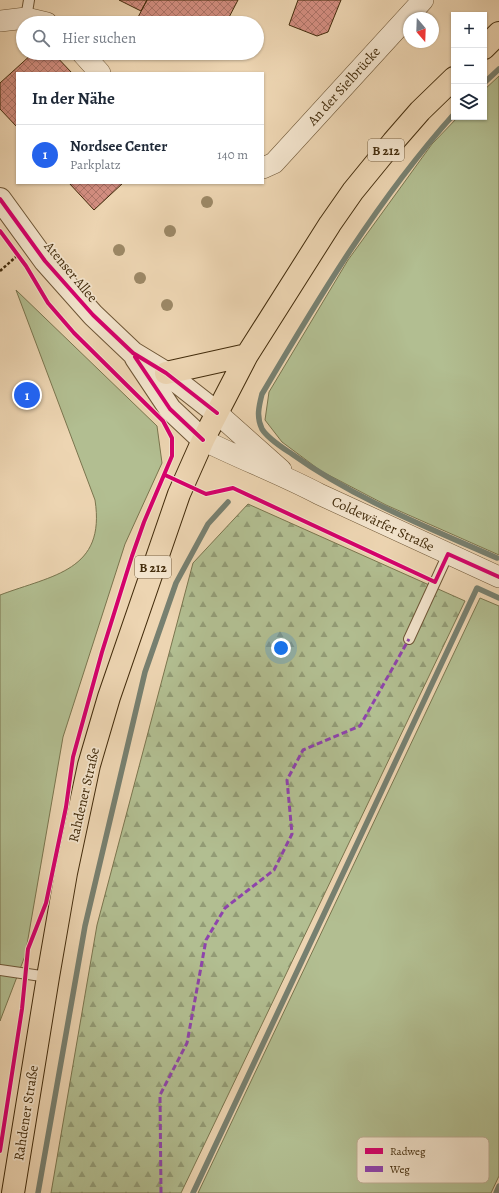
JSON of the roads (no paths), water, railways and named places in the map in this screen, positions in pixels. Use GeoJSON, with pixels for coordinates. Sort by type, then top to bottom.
{"type":"FeatureCollection","features":[{"type":"Feature","properties":{"kind":"main road"},"geometry":{"type":"LineString","coordinates":[[487,45],[499,33]]}},
{"type":"Feature","properties":{"kind":"main road","name":"B 212"},"geometry":{"type":"LineString","coordinates":[[217,413],[247,355],[353,191],[420,111],[451,81]]}},
{"type":"Feature","properties":{"kind":"main road"},"geometry":{"type":"LineString","coordinates":[[166,373],[247,355]]}},
{"type":"Feature","properties":{"kind":"main road","name":"Rahdener Straße"},"geometry":{"type":"LineString","coordinates":[[13,1193],[66,873],[89,765],[109,698],[179,494],[203,440],[217,413]]}},
{"type":"Feature","properties":{"kind":"street","name":"An der Sielbrücke"},"geometry":{"type":"LineString","coordinates":[[264,168],[274,163],[423,0]]}},
{"type":"Feature","properties":{"kind":"street"},"geometry":{"type":"LineString","coordinates":[[0,21],[27,9],[37,16]]}},
{"type":"Feature","properties":{"kind":"street"},"geometry":{"type":"LineString","coordinates":[[88,60],[99,72]]}},
{"type":"Feature","properties":{"kind":"street","name":"Atenser Allee"},"geometry":{"type":"LineString","coordinates":[[0,199],[45,261],[93,315],[133,353],[166,373],[217,413]]}},
{"type":"Feature","properties":{"kind":"street","name":"Atenser Allee"},"geometry":{"type":"LineString","coordinates":[[133,353],[170,409],[203,440]]}},
{"type":"Feature","properties":{"kind":"street","name":"Coldewärfer Straße"},"geometry":{"type":"LineString","coordinates":[[217,413],[291,479]]}},
{"type":"Feature","properties":{"kind":"street","name":"Coldewärfer Straße"},"geometry":{"type":"LineString","coordinates":[[203,440],[245,460],[291,479],[448,554],[499,576]]}},
{"type":"Feature","properties":{"kind":"lane"},"geometry":{"type":"LineString","coordinates":[[409,639],[448,554]]}},
{"type":"Feature","properties":{"kind":"lane"},"geometry":{"type":"LineString","coordinates":[[0,970],[48,978]]}},
{"type":"Feature","properties":{"kind":"waterway"},"geometry":{"type":"LineString","coordinates":[[487,80],[499,69]]}},
{"type":"Feature","properties":{"kind":"waterway"},"geometry":{"type":"LineString","coordinates":[[451,117],[426,146],[375,214],[305,321],[262,394],[259,407],[259,420],[262,429],[272,440],[341,485],[366,499],[497,558]]}},
{"type":"Feature","properties":{"kind":"waterway"},"geometry":{"type":"LineString","coordinates":[[38,1193],[85,926],[145,672],[176,583],[208,524],[228,502]]}},
{"type":"Feature","properties":{"kind":"waterway"},"geometry":{"type":"LineString","coordinates":[[193,1193],[477,588],[499,598]]}},
{"type":"Feature","properties":{"kind":"waterway"},"geometry":{"type":"LineString","coordinates":[[496,1193],[499,1186]]}},
{"type":"Feature","properties":{"kind":"place","name":"Nordsee Center"},"geometry":{"type":"Point","coordinates":[27,395]}}]}
